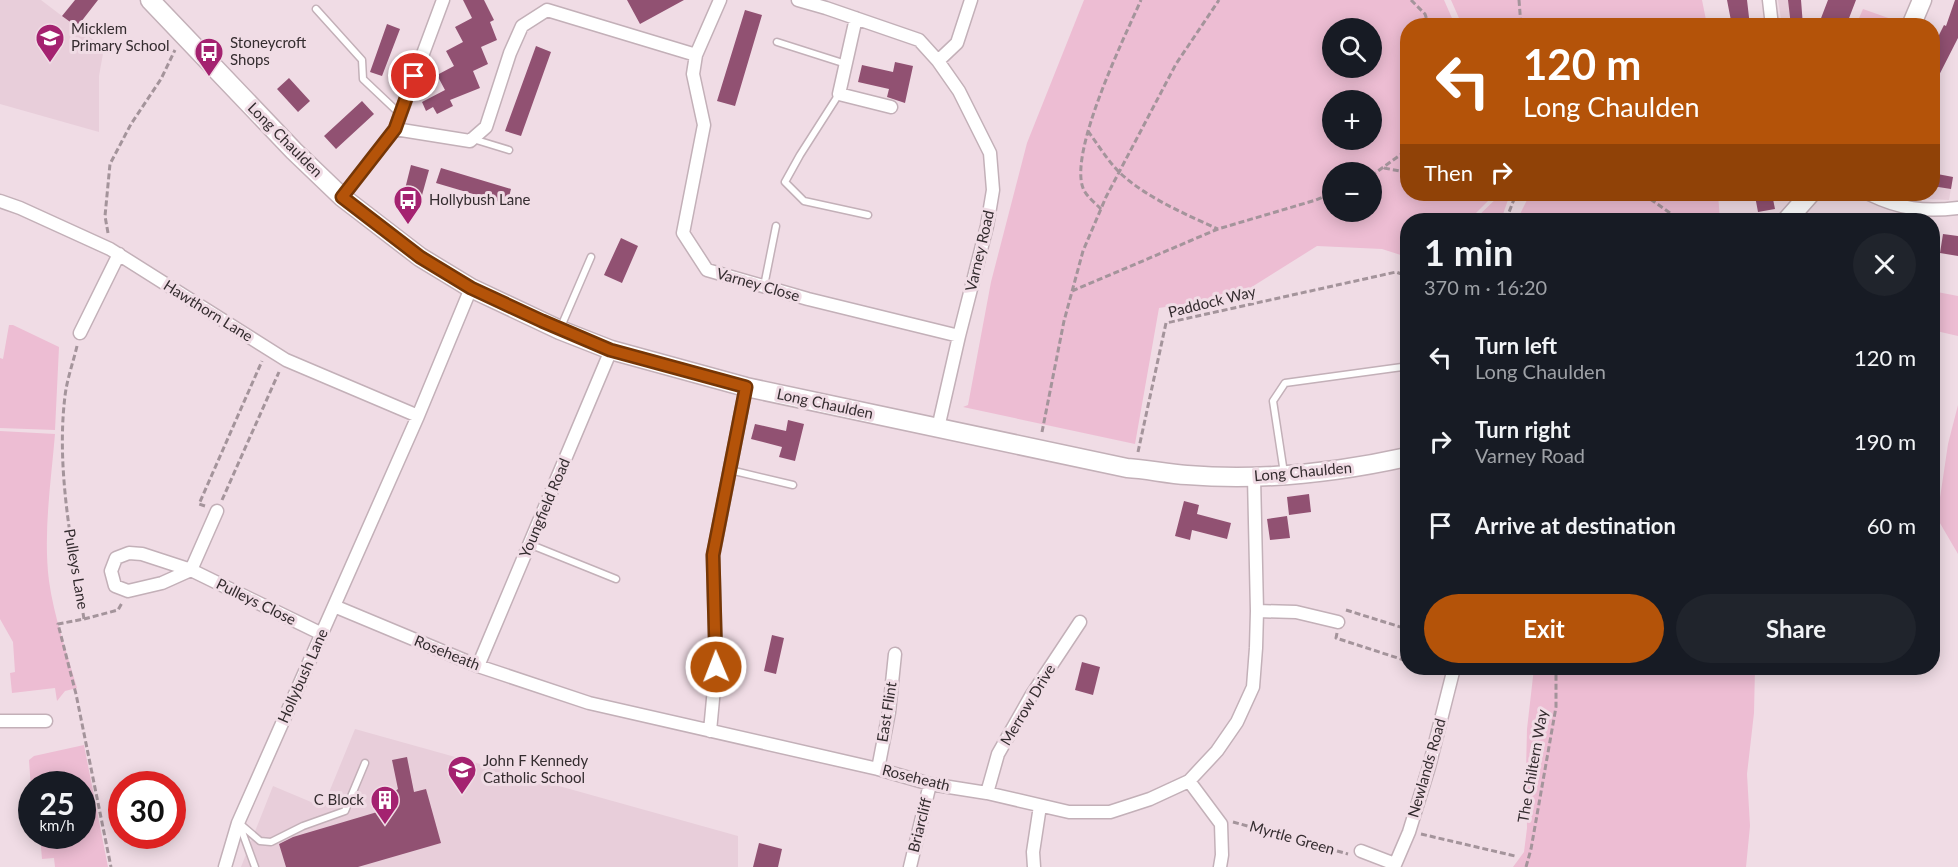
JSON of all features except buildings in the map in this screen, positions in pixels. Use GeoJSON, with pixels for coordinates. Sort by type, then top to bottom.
{"type":"FeatureCollection","features":[{"type":"Feature","properties":{"kind":"street","name":"Long Chaulden"},"geometry":{"type":"LineString","coordinates":[[150,0],[294,151],[342,197],[420,257],[471,288],[560,330],[610,350],[746,387],[1135,469],[1186,475],[1254,477],[1358,468],[1400,459]]}},
{"type":"Feature","properties":{"kind":"street"},"geometry":{"type":"LineString","coordinates":[[342,197],[395,129],[442,0]]}},
{"type":"Feature","properties":{"kind":"street"},"geometry":{"type":"LineString","coordinates":[[395,129],[470,141],[473,139],[486,127],[510,53],[522,26],[547,10],[696,55],[720,0]]}},
{"type":"Feature","properties":{"kind":"street","name":"Varney Road"},"geometry":{"type":"LineString","coordinates":[[798,0],[826,4],[856,18],[919,40],[960,91],[990,153],[993,190],[987,226],[938,428]]}},
{"type":"Feature","properties":{"kind":"street"},"geometry":{"type":"LineString","coordinates":[[938,61],[957,43],[971,0]]}},
{"type":"Feature","properties":{"kind":"street"},"geometry":{"type":"LineString","coordinates":[[1769,0],[1771,18]]}},
{"type":"Feature","properties":{"kind":"street"},"geometry":{"type":"LineString","coordinates":[[1914,18],[1922,0]]}},
{"type":"Feature","properties":{"kind":"street"},"geometry":{"type":"LineString","coordinates":[[856,18],[839,94],[891,107]]}},
{"type":"Feature","properties":{"kind":"street","name":"Varney Close"},"geometry":{"type":"LineString","coordinates":[[696,55],[693,74],[704,125],[683,233],[707,270],[959,336]]}},
{"type":"Feature","properties":{"kind":"street","name":"Hawthorn Lane"},"geometry":{"type":"LineString","coordinates":[[0,201],[114,252],[286,360],[418,416]]}},
{"type":"Feature","properties":{"kind":"street"},"geometry":{"type":"LineString","coordinates":[[1793,213],[1804,201]]}},
{"type":"Feature","properties":{"kind":"street"},"geometry":{"type":"LineString","coordinates":[[1885,201],[1908,208],[1934,211],[1958,208]]}},
{"type":"Feature","properties":{"kind":"street"},"geometry":{"type":"LineString","coordinates":[[80,333],[114,252]]}},
{"type":"Feature","properties":{"kind":"street","name":"Hollybush Lane"},"geometry":{"type":"LineString","coordinates":[[225,867],[238,823],[418,416],[471,288]]}},
{"type":"Feature","properties":{"kind":"street","name":"Youngfield Road"},"geometry":{"type":"LineString","coordinates":[[478,666],[610,350]]}},
{"type":"Feature","properties":{"kind":"street"},"geometry":{"type":"LineString","coordinates":[[710,731],[716,667],[713,555],[746,387]]}},
{"type":"Feature","properties":{"kind":"street","name":"Roseheath"},"geometry":{"type":"LineString","coordinates":[[334,606],[478,666],[589,703],[878,768],[930,784],[987,793],[1069,812],[1110,812],[1150,799],[1189,781],[1224,742],[1237,722],[1253,687],[1257,611],[1254,477]]}},
{"type":"Feature","properties":{"kind":"street"},"geometry":{"type":"LineString","coordinates":[[128,591],[162,583],[191,570],[217,511]]}},
{"type":"Feature","properties":{"kind":"street","name":"Pulleys Close"},"geometry":{"type":"LineString","coordinates":[[128,591],[115,586],[111,571],[116,558],[129,553],[142,554],[191,570],[322,634]]}},
{"type":"Feature","properties":{"kind":"street"},"geometry":{"type":"LineString","coordinates":[[1257,611],[1296,612],[1338,622]]}},
{"type":"Feature","properties":{"kind":"street","name":"Merrow Drive"},"geometry":{"type":"LineString","coordinates":[[987,793],[998,754],[1031,696],[1080,622]]}},
{"type":"Feature","properties":{"kind":"street","name":"East Flint"},"geometry":{"type":"LineString","coordinates":[[878,768],[889,712],[895,654]]}},
{"type":"Feature","properties":{"kind":"street","name":"Newlands Road"},"geometry":{"type":"LineString","coordinates":[[1394,865],[1409,832],[1429,767],[1452,675]]}},
{"type":"Feature","properties":{"kind":"street"},"geometry":{"type":"LineString","coordinates":[[0,721],[46,721]]}},
{"type":"Feature","properties":{"kind":"street"},"geometry":{"type":"LineString","coordinates":[[1189,781],[1221,824],[1220,867]]}},
{"type":"Feature","properties":{"kind":"street","name":"Briarcliff"},"geometry":{"type":"LineString","coordinates":[[910,867],[930,784]]}},
{"type":"Feature","properties":{"kind":"street"},"geometry":{"type":"LineString","coordinates":[[1034,867],[1033,852],[1040,806]]}},
{"type":"Feature","properties":{"kind":"street"},"geometry":{"type":"LineString","coordinates":[[1361,851],[1394,865]]}},
{"type":"Feature","properties":{"kind":"lane"},"geometry":{"type":"LineString","coordinates":[[316,9],[362,60],[363,79],[400,114]]}},
{"type":"Feature","properties":{"kind":"lane"},"geometry":{"type":"LineString","coordinates":[[777,42],[846,64]]}},
{"type":"Feature","properties":{"kind":"lane"},"geometry":{"type":"LineString","coordinates":[[839,94],[785,182],[804,201],[868,215]]}},
{"type":"Feature","properties":{"kind":"lane"},"geometry":{"type":"LineString","coordinates":[[473,139],[509,150]]}},
{"type":"Feature","properties":{"kind":"lane"},"geometry":{"type":"LineString","coordinates":[[764,286],[776,226]]}},
{"type":"Feature","properties":{"kind":"lane"},"geometry":{"type":"LineString","coordinates":[[560,330],[591,257]]}},
{"type":"Feature","properties":{"kind":"lane"},"geometry":{"type":"LineString","coordinates":[[1284,475],[1274,401],[1285,384],[1400,367]]}},
{"type":"Feature","properties":{"kind":"lane"},"geometry":{"type":"LineString","coordinates":[[730,470],[793,485]]}},
{"type":"Feature","properties":{"kind":"lane"},"geometry":{"type":"LineString","coordinates":[[530,544],[616,579]]}},
{"type":"Feature","properties":{"kind":"lane"},"geometry":{"type":"LineString","coordinates":[[238,823],[260,841],[271,842],[303,826],[345,811],[365,763]]}},
{"type":"Feature","properties":{"kind":"lane"},"geometry":{"type":"LineString","coordinates":[[238,823],[255,867]]}},
{"type":"Feature","properties":{"kind":"path"},"geometry":{"type":"LineString","coordinates":[[1101,209],[1084,189],[1080,170],[1088,131],[1102,89],[1141,0]]}},
{"type":"Feature","properties":{"kind":"path"},"geometry":{"type":"LineString","coordinates":[[1038,449],[1064,321],[1083,251],[1119,172],[1176,64],[1219,0]]}},
{"type":"Feature","properties":{"kind":"path"},"geometry":{"type":"LineString","coordinates":[[1411,0],[1426,18]]}},
{"type":"Feature","properties":{"kind":"path"},"geometry":{"type":"LineString","coordinates":[[1519,0],[1520,18]]}},
{"type":"Feature","properties":{"kind":"path"},"geometry":{"type":"LineString","coordinates":[[114,252],[105,216],[110,164],[131,124],[161,79],[183,34]]}},
{"type":"Feature","properties":{"kind":"path"},"geometry":{"type":"LineString","coordinates":[[1088,131],[1119,172],[1144,191],[1218,229]]}},
{"type":"Feature","properties":{"kind":"path"},"geometry":{"type":"LineString","coordinates":[[1384,168],[1400,155]]}},
{"type":"Feature","properties":{"kind":"path"},"geometry":{"type":"LineString","coordinates":[[1384,168],[1400,171]]}},
{"type":"Feature","properties":{"kind":"path"},"geometry":{"type":"LineString","coordinates":[[1072,291],[1218,229],[1322,197]]}},
{"type":"Feature","properties":{"kind":"path"},"geometry":{"type":"LineString","coordinates":[[1653,201],[1670,213]]}},
{"type":"Feature","properties":{"kind":"path","name":"Paddock Way"},"geometry":{"type":"LineString","coordinates":[[1135,469],[1166,323],[1396,272],[1400,273]]}},
{"type":"Feature","properties":{"kind":"path","name":"Pulleys Lane"},"geometry":{"type":"LineString","coordinates":[[80,333],[65,394],[63,433],[68,521],[84,619],[58,624],[76,694],[111,867]]}},
{"type":"Feature","properties":{"kind":"path"},"geometry":{"type":"LineString","coordinates":[[267,349],[200,504],[217,511],[278,373],[286,360]]}},
{"type":"Feature","properties":{"kind":"path"},"geometry":{"type":"LineString","coordinates":[[84,619],[118,610],[128,591]]}},
{"type":"Feature","properties":{"kind":"path"},"geometry":{"type":"LineString","coordinates":[[1400,627],[1341,609],[1336,638],[1400,659]]}},
{"type":"Feature","properties":{"kind":"path","name":"The Chiltern Way"},"geometry":{"type":"LineString","coordinates":[[1526,867],[1556,707],[1556,675]]}},
{"type":"Feature","properties":{"kind":"path","name":"Myrtle Green"},"geometry":{"type":"LineString","coordinates":[[1221,824],[1232,821],[1353,855],[1361,851]]}},
{"type":"Feature","properties":{"kind":"path"},"geometry":{"type":"LineString","coordinates":[[1409,832],[1515,856]]}},
{"type":"Feature","properties":{"kind":"shaded area","name":"Micklem Primary School"},"geometry":{"type":"Polygon","coordinates":[[[0,0],[41,0],[104,48],[99,76],[99,132],[0,104],[0,0]]]}},
{"type":"Feature","properties":{"kind":"shaded area"},"geometry":{"type":"Polygon","coordinates":[[[1084,0],[1444,0],[1452,18],[1400,18],[1400,201],[1488,201],[1476,213],[1400,213],[1400,255],[1382,249],[1317,246],[1239,295],[1159,308],[1135,444],[963,407],[968,405],[991,282],[1027,143],[1084,0]]]}},
{"type":"Feature","properties":{"kind":"shaded area"},"geometry":{"type":"Polygon","coordinates":[[[1451,0],[1702,0],[1706,18],[1459,18],[1451,0]]]}},
{"type":"Feature","properties":{"kind":"shaded area"},"geometry":{"type":"Polygon","coordinates":[[[1778,0],[1801,0],[1802,18],[1781,18],[1778,0]]]}},
{"type":"Feature","properties":{"kind":"shaded area"},"geometry":{"type":"Polygon","coordinates":[[[1863,9],[1888,18],[1859,18],[1863,9]]]}},
{"type":"Feature","properties":{"kind":"shaded area"},"geometry":{"type":"Polygon","coordinates":[[[1940,175],[1953,177],[1949,200],[1940,200],[1940,175]]]}},
{"type":"Feature","properties":{"kind":"shaded area"},"geometry":{"type":"Polygon","coordinates":[[[1494,201],[1508,201],[1503,213],[1481,213],[1494,201]]]}},
{"type":"Feature","properties":{"kind":"shaded area"},"geometry":{"type":"Polygon","coordinates":[[[1526,201],[1719,201],[1719,213],[1520,213],[1526,201]]]}},
{"type":"Feature","properties":{"kind":"shaded area"},"geometry":{"type":"Polygon","coordinates":[[[1940,293],[1958,296],[1958,336],[1940,332],[1940,293]]]}},
{"type":"Feature","properties":{"kind":"shaded area"},"geometry":{"type":"Polygon","coordinates":[[[9,325],[59,347],[55,430],[0,428],[0,358],[3,359],[9,325]]]}},
{"type":"Feature","properties":{"kind":"shaded area"},"geometry":{"type":"Polygon","coordinates":[[[1958,405],[1958,554],[1940,523],[1940,498],[1948,444],[1958,405]]]}},
{"type":"Feature","properties":{"kind":"shaded area"},"geometry":{"type":"Polygon","coordinates":[[[0,431],[55,434],[48,508],[47,563],[54,608],[77,688],[65,691],[57,701],[55,688],[12,693],[10,673],[15,672],[13,642],[0,619],[0,431]]]}},
{"type":"Feature","properties":{"kind":"shaded area"},"geometry":{"type":"Polygon","coordinates":[[[1533,675],[1755,675],[1754,713],[1747,774],[1750,826],[1746,867],[1513,867],[1524,852],[1527,828],[1527,729],[1533,675]]]}},
{"type":"Feature","properties":{"kind":"shaded area","name":"John F Kennedy Catholic School"},"geometry":{"type":"Polygon","coordinates":[[[355,729],[738,836],[738,867],[241,867],[273,786],[323,807],[355,729]]]}},
{"type":"Feature","properties":{"kind":"shaded area"},"geometry":{"type":"Polygon","coordinates":[[[84,745],[89,771],[30,771],[29,760],[34,756],[84,745]]]}},
{"type":"Feature","properties":{"kind":"shaded area"},"geometry":{"type":"Polygon","coordinates":[[[96,806],[108,867],[55,867],[54,858],[42,859],[41,849],[96,849],[96,806]]]}},
{"type":"Feature","properties":{"kind":"place","name":"Micklem Primary School"},"geometry":{"type":"Point","coordinates":[50,64]}},
{"type":"Feature","properties":{"kind":"place","name":"Stoneycroft Shops"},"geometry":{"type":"Point","coordinates":[209,78]}},
{"type":"Feature","properties":{"kind":"place","name":"Hollybush Lane"},"geometry":{"type":"Point","coordinates":[408,226]}},
{"type":"Feature","properties":{"kind":"place","name":"John F Kennedy Catholic School"},"geometry":{"type":"Point","coordinates":[462,796]}},
{"type":"Feature","properties":{"kind":"place","name":"C Block"},"geometry":{"type":"Point","coordinates":[385,826]}},
{"type":"Feature","properties":{"kind":"route"},"geometry":{"type":"LineString","coordinates":[[414,76],[395,129],[342,197],[420,257],[471,288],[560,330],[610,350],[746,387],[713,555],[716,667]]}}]}
